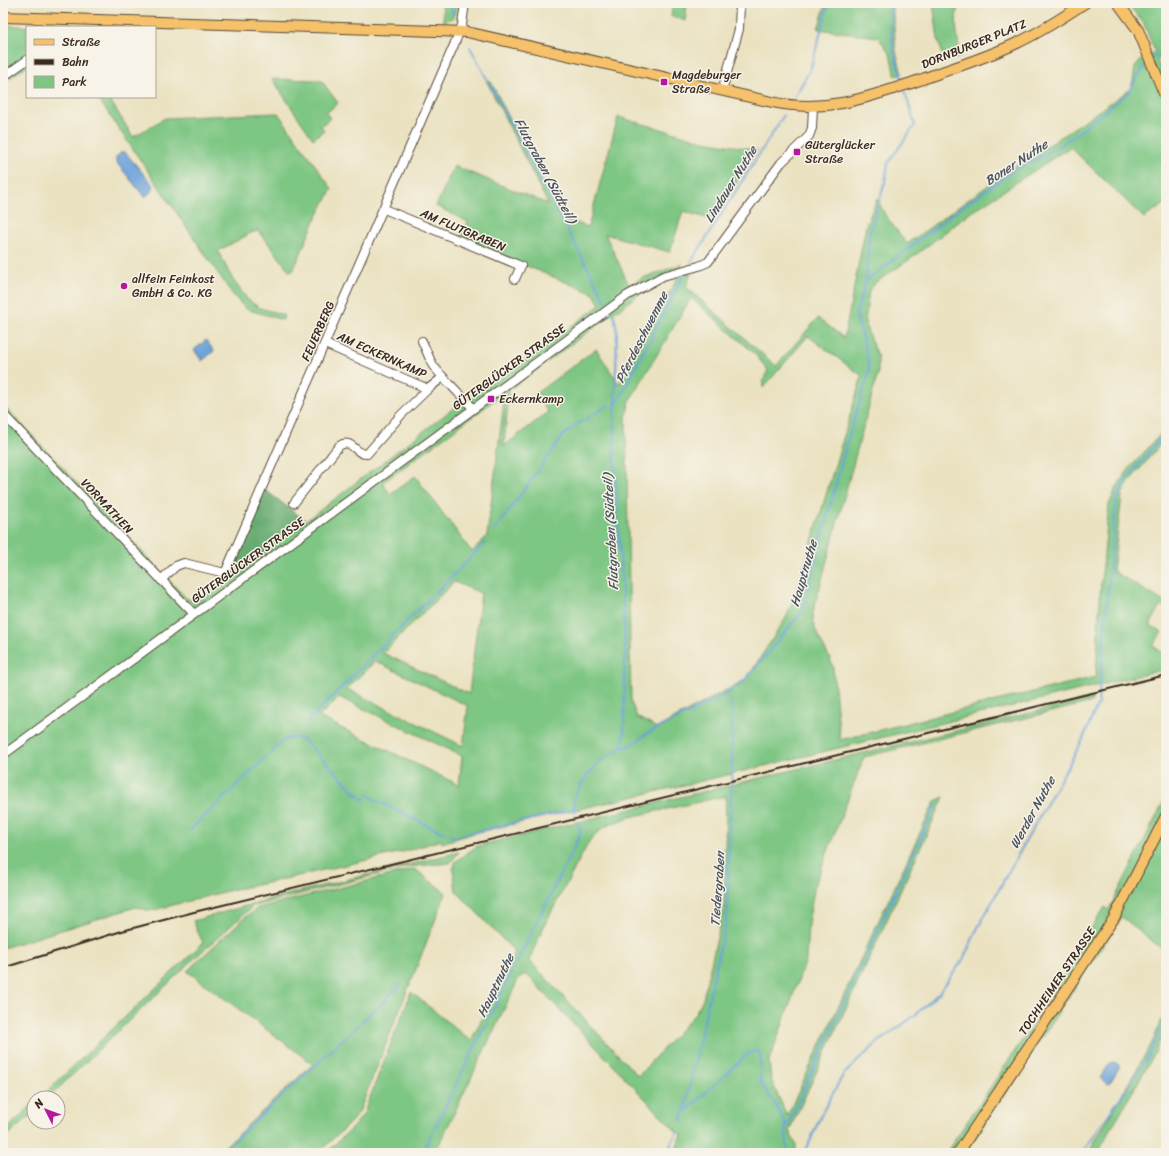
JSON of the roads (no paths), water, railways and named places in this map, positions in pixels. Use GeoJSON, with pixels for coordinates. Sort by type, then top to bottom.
{"type":"FeatureCollection","features":[{"type":"Feature","properties":{"kind":"main road","name":"DORNBURGER PLATZ"},"geometry":{"type":"LineString","coordinates":[[813,107],[832,106],[859,100],[1016,44],[1047,27],[1085,3]]}},
{"type":"Feature","properties":{"kind":"main road"},"geometry":{"type":"LineString","coordinates":[[1118,3],[1136,25],[1166,98]]}},
{"type":"Feature","properties":{"kind":"main road"},"geometry":{"type":"LineString","coordinates":[[3,17],[459,31],[490,36],[790,106],[813,107]]}},
{"type":"Feature","properties":{"kind":"main road","name":"TOCHHEIMER STRASSE"},"geometry":{"type":"LineString","coordinates":[[958,1153],[1114,918],[1166,816]]}},
{"type":"Feature","properties":{"kind":"street","name":"FEUERBERG"},"geometry":{"type":"LineString","coordinates":[[161,580],[176,566],[184,563],[225,574],[326,344],[459,31],[465,3]]}},
{"type":"Feature","properties":{"kind":"street"},"geometry":{"type":"LineString","coordinates":[[722,91],[739,29],[740,3]]}},
{"type":"Feature","properties":{"kind":"street"},"geometry":{"type":"LineString","coordinates":[[3,76],[26,61]]}},
{"type":"Feature","properties":{"kind":"street","name":"GÜTERGLÜCKER STRASSE"},"geometry":{"type":"LineString","coordinates":[[3,755],[628,295],[650,282],[674,272],[704,264],[711,259],[781,163],[808,136],[812,128],[813,107]]}},
{"type":"Feature","properties":{"kind":"street","name":"AM FLUTGRABEN"},"geometry":{"type":"LineString","coordinates":[[384,209],[521,266],[515,279]]}},
{"type":"Feature","properties":{"kind":"street","name":"AM ECKERNKAMP"},"geometry":{"type":"LineString","coordinates":[[422,341],[433,366],[473,408]]}},
{"type":"Feature","properties":{"kind":"street","name":"AM ECKERNKAMP"},"geometry":{"type":"LineString","coordinates":[[326,344],[428,389]]}},
{"type":"Feature","properties":{"kind":"street","name":"AM ECKERNKAMP"},"geometry":{"type":"LineString","coordinates":[[294,503],[342,443],[349,444],[361,453],[366,454],[401,415],[443,377]]}},
{"type":"Feature","properties":{"kind":"street","name":"VORMATHEN"},"geometry":{"type":"LineString","coordinates":[[3,414],[194,614]]}},
{"type":"Feature","properties":{"kind":"water"},"geometry":{"type":"Polygon","coordinates":[[[122,152],[125,152],[153,185],[153,190],[145,197],[116,162],[116,157],[122,152]]]}},
{"type":"Feature","properties":{"kind":"water"},"geometry":{"type":"Polygon","coordinates":[[[206,340],[214,351],[202,361],[194,350],[206,340]]]}},
{"type":"Feature","properties":{"kind":"water"},"geometry":{"type":"Polygon","coordinates":[[[1114,1062],[1119,1065],[1119,1068],[1110,1083],[1107,1084],[1100,1078],[1110,1063],[1114,1062]]]}},
{"type":"Feature","properties":{"kind":"waterway","name":"Flutgraben (Südteil)"},"geometry":{"type":"LineString","coordinates":[[449,3],[454,16]]}},
{"type":"Feature","properties":{"kind":"waterway"},"geometry":{"type":"LineString","coordinates":[[795,96],[810,70],[829,3]]}},
{"type":"Feature","properties":{"kind":"waterway","name":"Lindauer Nuthe"},"geometry":{"type":"LineString","coordinates":[[889,3],[893,50],[902,79]]}},
{"type":"Feature","properties":{"kind":"waterway","name":"Flutgraben (Südteil)"},"geometry":{"type":"LineString","coordinates":[[470,47],[606,302]]}},
{"type":"Feature","properties":{"kind":"waterway","name":"Boner Nuthe"},"geometry":{"type":"LineString","coordinates":[[1153,58],[1166,51]]}},
{"type":"Feature","properties":{"kind":"waterway","name":"Boner Nuthe"},"geometry":{"type":"LineString","coordinates":[[866,281],[954,213],[1016,169],[1043,156],[1071,138],[1128,93],[1147,61]]}},
{"type":"Feature","properties":{"kind":"waterway","name":"Hauptnuthe"},"geometry":{"type":"LineString","coordinates":[[575,813],[573,799],[585,778],[600,761],[621,748],[630,746],[648,733],[727,694],[744,681],[802,612],[846,446],[869,371],[868,360],[856,313],[866,281],[869,235],[885,182],[888,163],[915,125],[905,92]]}},
{"type":"Feature","properties":{"kind":"waterway","name":"Lindauer Nuthe"},"geometry":{"type":"LineString","coordinates":[[691,262],[784,115]]}},
{"type":"Feature","properties":{"kind":"waterway","name":"Pferdeschwemme"},"geometry":{"type":"LineString","coordinates":[[616,405],[683,276]]}},
{"type":"Feature","properties":{"kind":"waterway","name":"Flutgraben (Südteil)"},"geometry":{"type":"LineString","coordinates":[[614,315],[617,331],[614,446],[625,643],[624,734],[621,748]]}},
{"type":"Feature","properties":{"kind":"waterway"},"geometry":{"type":"LineString","coordinates":[[494,531],[563,436],[575,426],[608,405]]}},
{"type":"Feature","properties":{"kind":"waterway","name":"Werder Nuthe"},"geometry":{"type":"LineString","coordinates":[[805,1153],[822,1113],[843,1075],[877,1043],[914,1016],[939,993],[965,957],[975,933],[1082,741],[1098,704],[1116,501],[1124,482],[1166,432]]}},
{"type":"Feature","properties":{"kind":"waterway"},"geometry":{"type":"LineString","coordinates":[[306,723],[485,543]]}},
{"type":"Feature","properties":{"kind":"waterway","name":"Tiedergraben"},"geometry":{"type":"LineString","coordinates":[[682,1121],[727,916],[732,763],[732,708],[730,702]]}},
{"type":"Feature","properties":{"kind":"waterway"},"geometry":{"type":"LineString","coordinates":[[190,830],[283,741],[293,737],[303,739],[363,800],[365,798]]}},
{"type":"Feature","properties":{"kind":"waterway"},"geometry":{"type":"LineString","coordinates":[[368,794],[375,800],[444,833]]}},
{"type":"Feature","properties":{"kind":"waterway"},"geometry":{"type":"LineString","coordinates":[[786,1128],[936,805]]}},
{"type":"Feature","properties":{"kind":"waterway"},"geometry":{"type":"LineString","coordinates":[[451,836],[453,837],[575,809]]}},
{"type":"Feature","properties":{"kind":"waterway","name":"Hauptnuthe"},"geometry":{"type":"LineString","coordinates":[[422,1153],[580,835],[581,831],[578,824]]}},
{"type":"Feature","properties":{"kind":"waterway"},"geometry":{"type":"LineString","coordinates":[[221,1153],[401,985]]}},
{"type":"Feature","properties":{"kind":"waterway"},"geometry":{"type":"LineString","coordinates":[[1082,1153],[1147,1059],[1166,1018]]}},
{"type":"Feature","properties":{"kind":"waterway"},"geometry":{"type":"LineString","coordinates":[[683,1114],[746,1055],[754,1051],[759,1052],[761,1060],[760,1081],[785,1123],[788,1153]]}},
{"type":"Feature","properties":{"kind":"waterway","name":"Tiedergraben"},"geometry":{"type":"LineString","coordinates":[[667,1153],[677,1132]]}},
{"type":"Feature","properties":{"kind":"railway"},"geometry":{"type":"LineString","coordinates":[[3,968],[122,931],[194,912],[1166,675]]}},
{"type":"Feature","properties":{"kind":"place","name":"Magdeburger Straße"},"geometry":{"type":"Point","coordinates":[664,82]}},
{"type":"Feature","properties":{"kind":"place","name":"Güterglücker Straße"},"geometry":{"type":"Point","coordinates":[797,152]}},
{"type":"Feature","properties":{"kind":"place","name":"allfein Feinkost GmbH & Co. KG"},"geometry":{"type":"Point","coordinates":[124,286]}},
{"type":"Feature","properties":{"kind":"place","name":"Eckernkamp"},"geometry":{"type":"Point","coordinates":[491,399]}}]}
